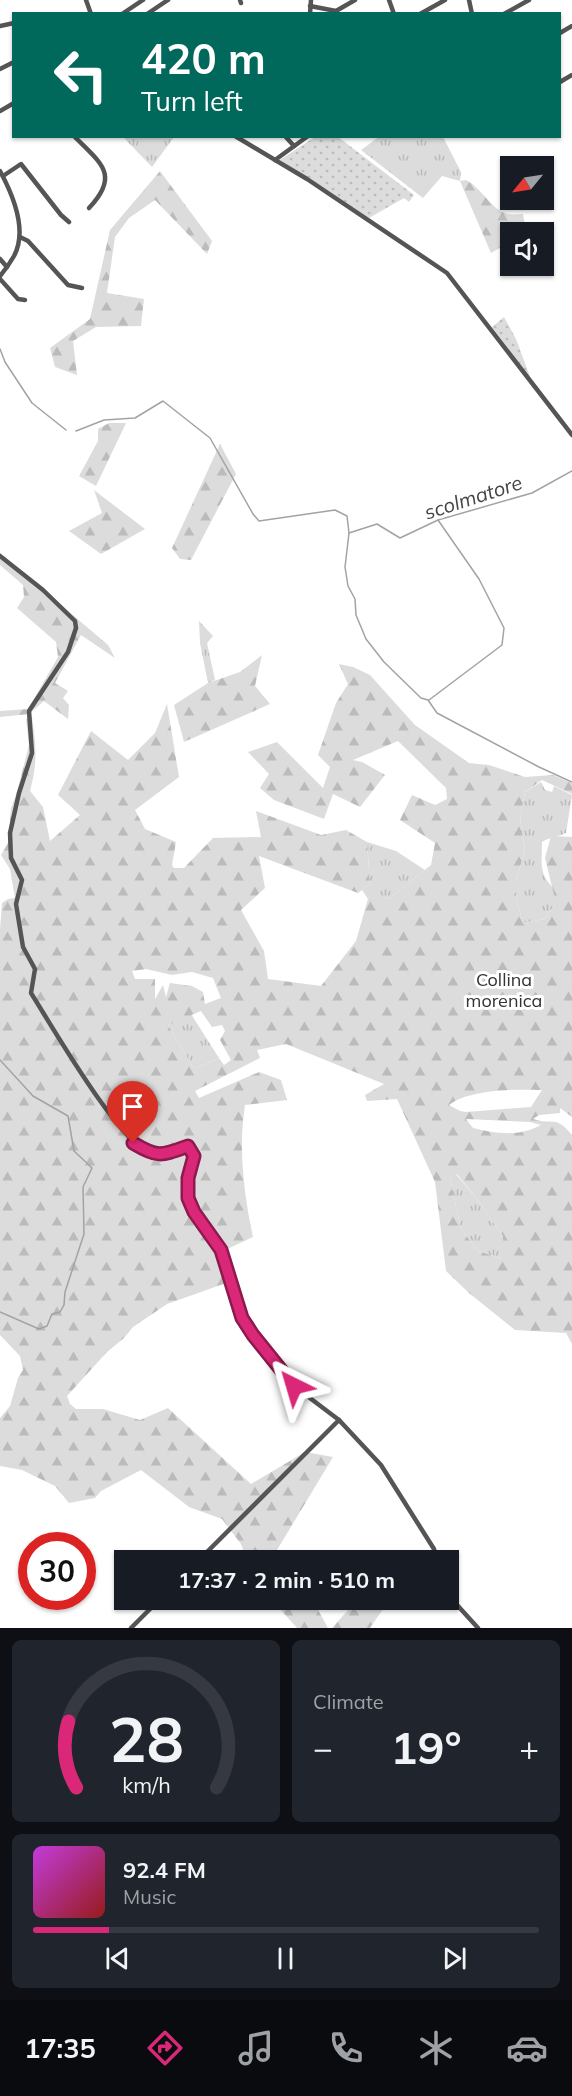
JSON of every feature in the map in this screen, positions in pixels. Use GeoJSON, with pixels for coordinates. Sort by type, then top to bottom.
{"type":"FeatureCollection","features":[{"type":"Feature","properties":{"kind":"street"},"geometry":{"type":"LineString","coordinates":[[125,12],[143,0]]}},
{"type":"Feature","properties":{"kind":"street"},"geometry":{"type":"LineString","coordinates":[[150,12],[168,0]]}},
{"type":"Feature","properties":{"kind":"street"},"geometry":{"type":"LineString","coordinates":[[311,3],[336,10],[356,0]]}},
{"type":"Feature","properties":{"kind":"street"},"geometry":{"type":"LineString","coordinates":[[424,12],[445,0]]}},
{"type":"Feature","properties":{"kind":"street"},"geometry":{"type":"LineString","coordinates":[[508,12],[529,0]]}},
{"type":"Feature","properties":{"kind":"street"},"geometry":{"type":"LineString","coordinates":[[76,138],[104,170],[107,182],[102,195],[89,208]]}},
{"type":"Feature","properties":{"kind":"street"},"geometry":{"type":"LineString","coordinates":[[238,138],[447,273],[572,435]]}},
{"type":"Feature","properties":{"kind":"street"},"geometry":{"type":"LineString","coordinates":[[287,138],[294,146]]}},
{"type":"Feature","properties":{"kind":"street"},"geometry":{"type":"LineString","coordinates":[[275,160],[305,138]]}},
{"type":"Feature","properties":{"kind":"street"},"geometry":{"type":"LineString","coordinates":[[25,300],[18,299],[0,277],[15,255],[20,237],[19,221],[13,199],[1,174],[21,164],[69,222]]}},
{"type":"Feature","properties":{"kind":"street"},"geometry":{"type":"LineString","coordinates":[[20,237],[28,241],[68,285],[82,288]]}},
{"type":"Feature","properties":{"kind":"street"},"geometry":{"type":"LineString","coordinates":[[0,259],[7,267]]}},
{"type":"Feature","properties":{"kind":"street"},"geometry":{"type":"LineString","coordinates":[[0,556],[43,590],[75,621],[76,628],[68,652],[29,711],[32,753],[19,793],[10,833],[11,858],[22,880],[16,904],[23,948],[35,969],[31,993],[91,1086],[133,1143],[151,1154],[167,1153],[188,1146],[194,1156],[188,1178],[188,1198],[194,1212],[221,1250],[242,1318],[294,1386],[339,1420],[381,1465],[434,1550]]}},
{"type":"Feature","properties":{"kind":"street"},"geometry":{"type":"LineString","coordinates":[[209,1550],[339,1420]]}},
{"type":"Feature","properties":{"kind":"street"},"geometry":{"type":"LineString","coordinates":[[459,1607],[478,1628]]}},
{"type":"Feature","properties":{"kind":"street"},"geometry":{"type":"LineString","coordinates":[[131,1628],[149,1610]]}},
{"type":"Feature","properties":{"kind":"green space"},"geometry":{"type":"Polygon","coordinates":[[[124,138],[173,138],[152,167],[124,138]]]}},
{"type":"Feature","properties":{"kind":"green space"},"geometry":{"type":"Polygon","coordinates":[[[313,138],[340,138],[414,195],[409,202],[404,198],[369,218],[280,160],[313,138]]]}},
{"type":"Feature","properties":{"kind":"green space"},"geometry":{"type":"Polygon","coordinates":[[[377,138],[444,138],[461,172],[460,181],[442,176],[423,198],[361,150],[377,138]]]}},
{"type":"Feature","properties":{"kind":"green space"},"geometry":{"type":"Polygon","coordinates":[[[160,171],[212,241],[207,254],[155,200],[129,218],[115,237],[107,293],[144,299],[141,326],[96,327],[73,341],[77,375],[55,367],[50,348],[90,319],[110,230],[160,171]]]}},
{"type":"Feature","properties":{"kind":"green space"},"geometry":{"type":"Polygon","coordinates":[[[466,180],[472,184],[502,212],[523,214],[524,222],[500,222],[500,248],[491,253],[460,181],[466,180]]]}},
{"type":"Feature","properties":{"kind":"green space"},"geometry":{"type":"Polygon","coordinates":[[[504,317],[516,339],[532,382],[492,327],[504,317]]]}},
{"type":"Feature","properties":{"kind":"green space"},"geometry":{"type":"Polygon","coordinates":[[[109,423],[126,423],[96,486],[79,476],[98,441],[98,429],[109,423]]]}},
{"type":"Feature","properties":{"kind":"green space"},"geometry":{"type":"Polygon","coordinates":[[[220,444],[236,474],[191,560],[180,559],[172,548],[220,444]]]}},
{"type":"Feature","properties":{"kind":"green space"},"geometry":{"type":"Polygon","coordinates":[[[94,490],[145,529],[101,554],[69,531],[102,513],[94,490]]]}},
{"type":"Feature","properties":{"kind":"green space"},"geometry":{"type":"Polygon","coordinates":[[[0,553],[108,645],[115,658],[81,635],[55,683],[68,691],[63,698],[69,705],[68,719],[44,701],[29,714],[0,717],[0,711],[28,709],[58,657],[56,642],[17,608],[24,597],[23,585],[0,565],[0,553]]]}},
{"type":"Feature","properties":{"kind":"green space"},"geometry":{"type":"Polygon","coordinates":[[[199,621],[213,636],[207,643],[215,680],[208,683],[200,643],[199,621]]]}},
{"type":"Feature","properties":{"kind":"green space"},"geometry":{"type":"Polygon","coordinates":[[[262,655],[255,686],[270,704],[184,742],[174,705],[208,683],[240,672],[262,655]]]}},
{"type":"Feature","properties":{"kind":"green space","name":"Collina morenica"},"geometry":{"type":"Polygon","coordinates":[[[339,664],[353,667],[370,675],[415,725],[469,763],[489,765],[525,777],[553,775],[572,783],[572,794],[542,780],[525,792],[520,819],[525,850],[516,881],[516,898],[523,923],[544,919],[556,903],[545,858],[551,836],[572,837],[572,1117],[560,1108],[560,1113],[539,1115],[533,1119],[558,1123],[572,1135],[572,1344],[566,1333],[515,1330],[446,1271],[435,1182],[397,1099],[367,1101],[365,1095],[384,1084],[286,1044],[257,1050],[260,1058],[195,1091],[199,1098],[259,1072],[281,1080],[287,1100],[245,1105],[242,1138],[243,1171],[253,1237],[225,1250],[232,1281],[167,1304],[133,1327],[67,1396],[70,1404],[76,1409],[103,1409],[140,1420],[168,1408],[251,1484],[305,1452],[333,1457],[277,1550],[243,1550],[222,1519],[189,1507],[141,1470],[101,1491],[95,1498],[69,1503],[55,1486],[22,1470],[0,1466],[0,1418],[10,1406],[18,1378],[23,1370],[20,1356],[0,1335],[0,929],[2,903],[15,898],[10,869],[1,855],[8,843],[11,808],[29,745],[26,719],[32,717],[35,746],[30,791],[43,807],[50,841],[80,815],[58,795],[91,731],[128,760],[155,733],[167,704],[179,777],[135,810],[145,829],[176,842],[172,865],[174,868],[184,868],[213,838],[261,837],[256,811],[321,835],[346,830],[367,842],[370,884],[358,893],[259,856],[265,888],[241,910],[264,951],[268,979],[321,986],[356,941],[370,892],[389,899],[431,865],[435,843],[400,820],[412,795],[435,805],[447,799],[446,788],[398,741],[353,760],[362,762],[385,775],[360,807],[333,794],[324,819],[274,800],[260,788],[269,774],[248,752],[277,742],[323,788],[330,767],[318,755],[336,703],[348,684],[339,664]],[[146,969],[132,971],[135,979],[155,979],[155,999],[163,985],[166,997],[170,983],[192,986],[203,992],[205,1004],[221,998],[213,978],[192,972],[172,975],[146,969]],[[201,1011],[168,1025],[194,1069],[219,1058],[224,1065],[231,1060],[220,1040],[225,1031],[222,1025],[212,1027],[201,1011]],[[542,1090],[481,1093],[449,1105],[466,1112],[531,1107],[542,1090]],[[466,1119],[473,1128],[499,1133],[516,1133],[541,1125],[530,1122],[466,1119]],[[457,1174],[450,1178],[461,1229],[478,1251],[503,1259],[503,1236],[457,1174]]]}},
{"type":"Feature","properties":{"kind":"green space"},"geometry":{"type":"Polygon","coordinates":[[[541,782],[545,790],[552,792],[554,786],[572,795],[566,833],[542,842],[542,868],[546,879],[556,890],[556,903],[544,919],[523,923],[516,898],[516,881],[525,850],[520,819],[525,792],[541,782]]]}},
{"type":"Feature","properties":{"kind":"green space"},"geometry":{"type":"Polygon","coordinates":[[[367,842],[396,851],[425,870],[389,899],[370,893],[368,899],[362,890],[370,884],[367,842]]]}},
{"type":"Feature","properties":{"kind":"green space"},"geometry":{"type":"Polygon","coordinates":[[[191,1014],[219,1058],[194,1069],[168,1025],[191,1014]]]}},
{"type":"Feature","properties":{"kind":"green space"},"geometry":{"type":"Polygon","coordinates":[[[456,1174],[503,1236],[503,1259],[478,1251],[461,1229],[450,1178],[456,1174]]]}},
{"type":"Feature","properties":{"kind":"green space"},"geometry":{"type":"Polygon","coordinates":[[[281,1610],[318,1610],[328,1628],[297,1628],[281,1610]]]}},
{"type":"Feature","properties":{"kind":"green space"},"geometry":{"type":"Polygon","coordinates":[[[348,1610],[382,1610],[370,1628],[332,1628],[348,1610]]]}},
{"type":"Feature","properties":{"kind":"waterway"},"geometry":{"type":"LineString","coordinates":[[0,349],[5,362],[32,403],[66,430]]}},
{"type":"Feature","properties":{"kind":"waterway"},"geometry":{"type":"LineString","coordinates":[[76,431],[104,420],[135,418],[163,401],[210,438],[259,521],[335,510],[347,516],[349,533],[345,567],[348,586],[355,599],[356,615],[366,639],[384,662],[421,698],[428,700],[437,713],[572,782]]}},
{"type":"Feature","properties":{"kind":"waterway","name":"scolmatore"},"geometry":{"type":"LineString","coordinates":[[349,533],[377,524],[400,538],[438,520],[532,493],[572,471]]}},
{"type":"Feature","properties":{"kind":"waterway"},"geometry":{"type":"LineString","coordinates":[[429,700],[502,645],[504,628],[479,579],[438,520]]}},
{"type":"Feature","properties":{"kind":"waterway"},"geometry":{"type":"LineString","coordinates":[[0,1060],[33,1096],[68,1116],[74,1151],[92,1168],[83,1187],[84,1234],[60,1312],[52,1314],[47,1326],[39,1329],[0,1312]]}},
{"type":"Feature","properties":{"kind":"route"},"geometry":{"type":"LineString","coordinates":[[133,1143],[151,1154],[167,1153],[188,1146],[194,1156],[188,1178],[188,1198],[194,1212],[221,1250],[242,1318],[294,1386]]}}]}
